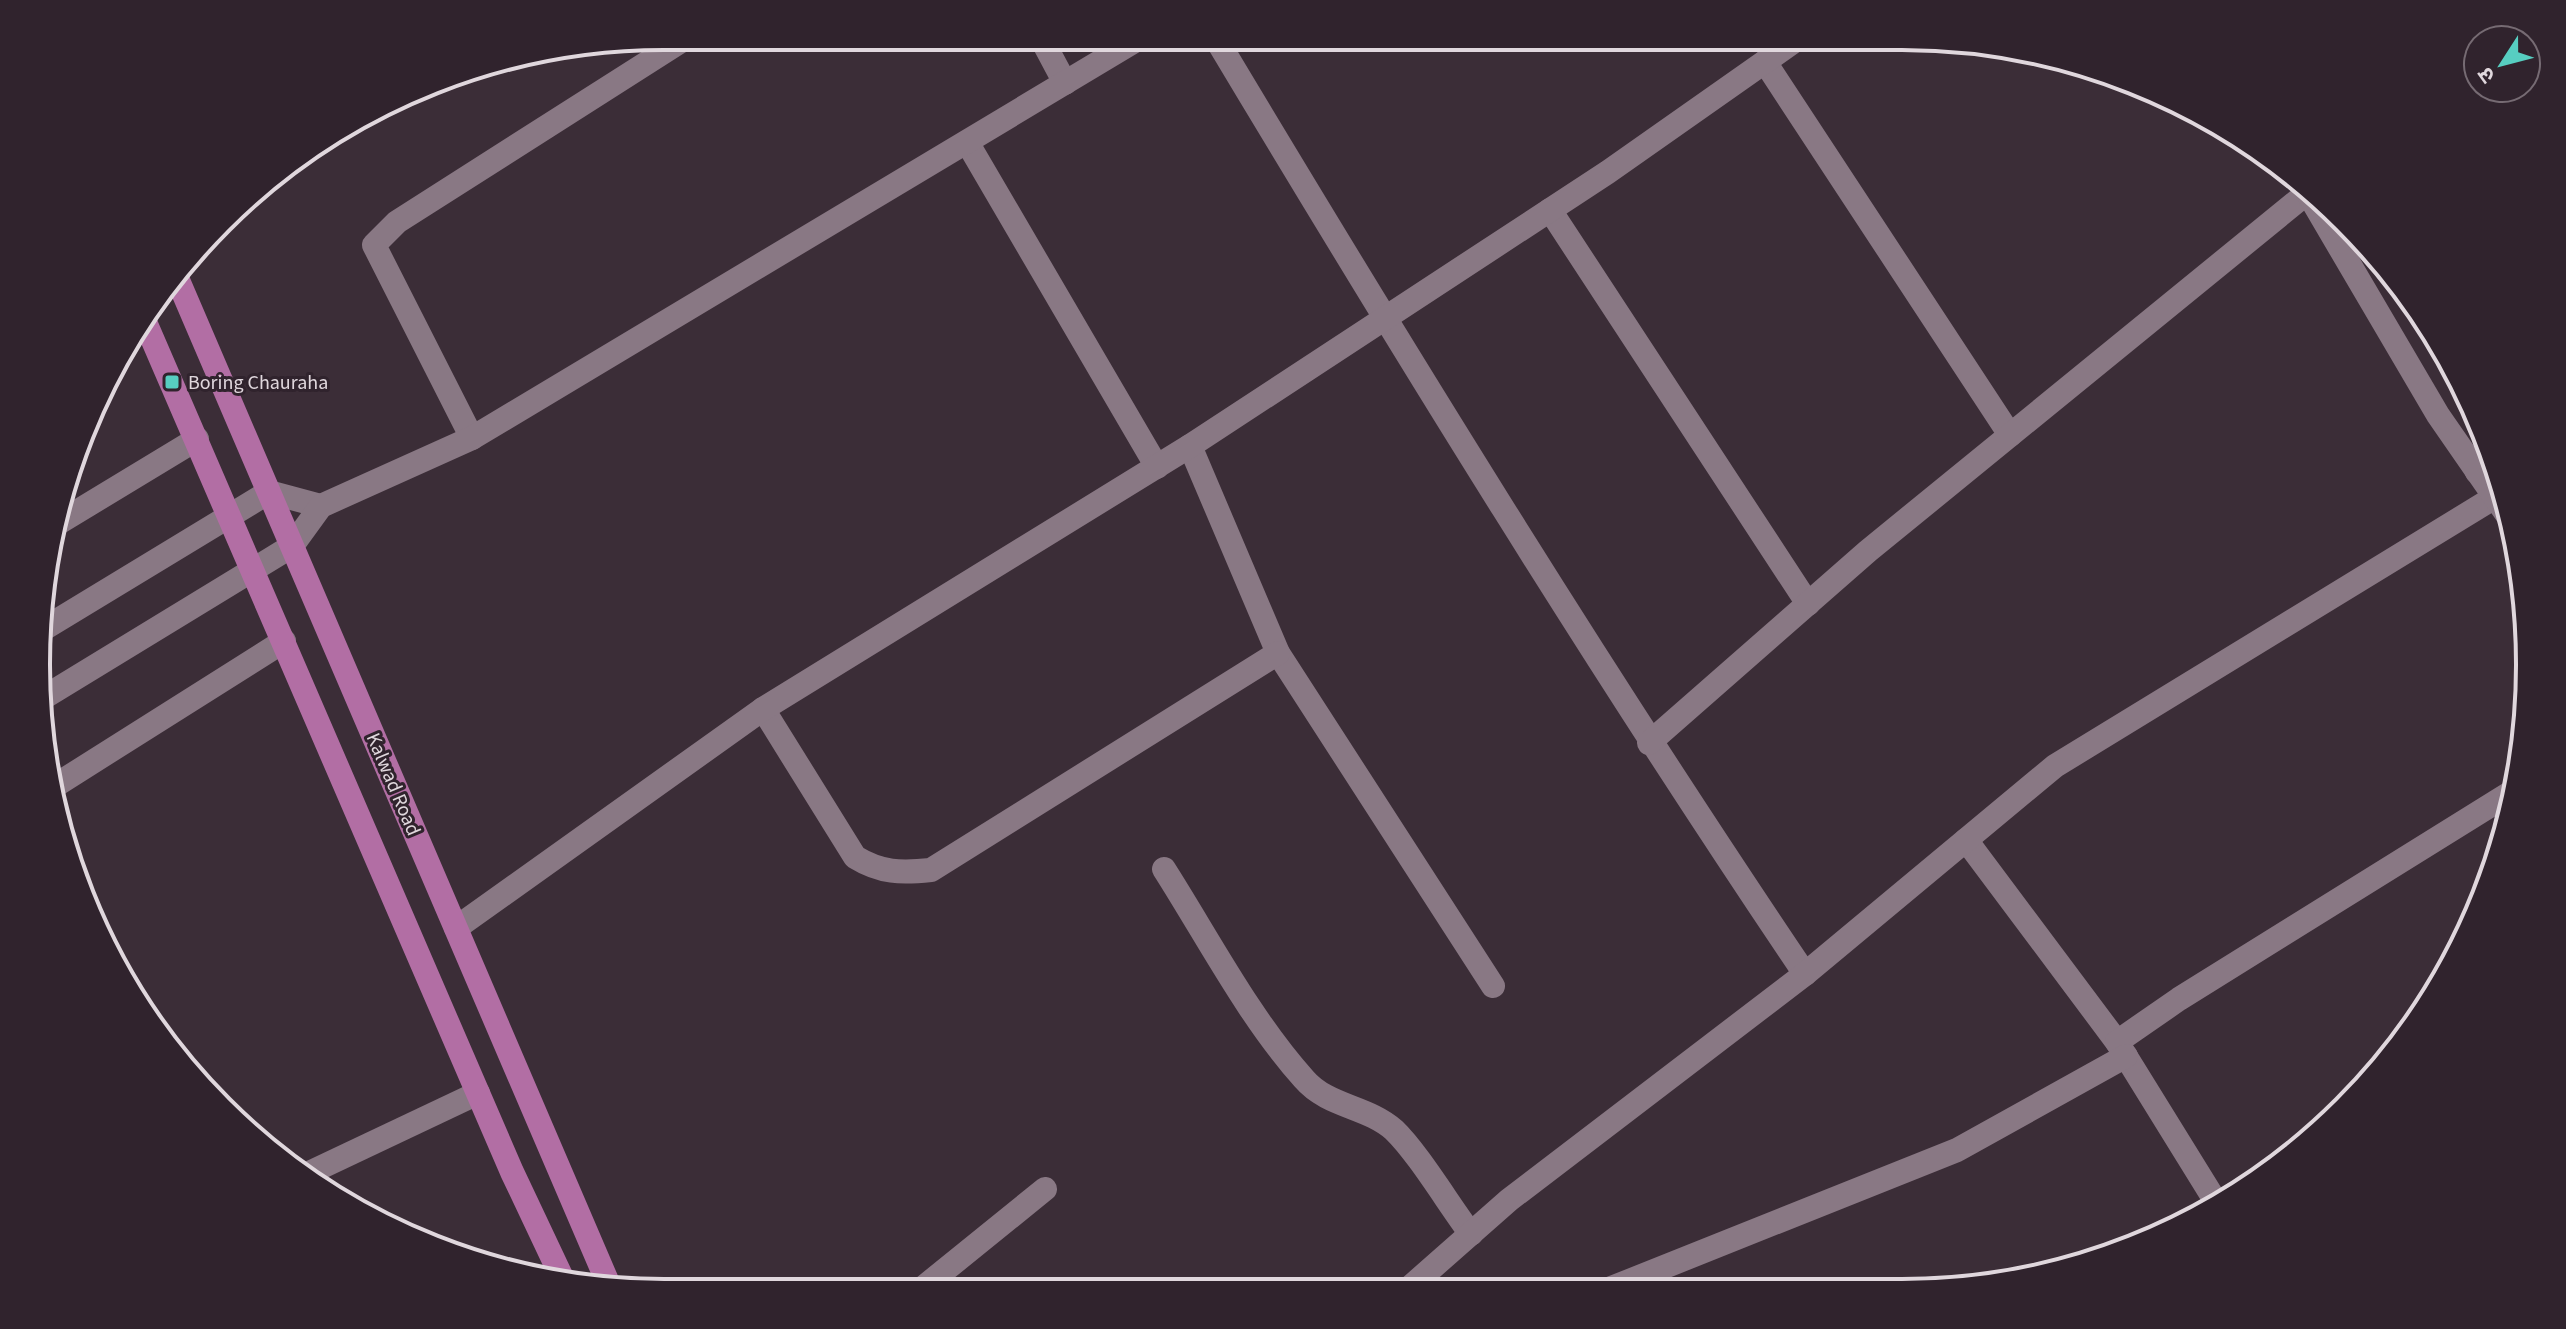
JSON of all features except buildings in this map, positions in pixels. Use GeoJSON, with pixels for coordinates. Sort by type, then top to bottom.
{"type":"FeatureCollection","features":[{"type":"Feature","properties":{"kind":"main road","name":"Kalwad Road"},"geometry":{"type":"LineString","coordinates":[[180,286],[605,1276]]}},
{"type":"Feature","properties":{"kind":"main road"},"geometry":{"type":"LineString","coordinates":[[149,331],[255,570],[478,1093],[558,1269]]}},
{"type":"Feature","properties":{"kind":"street"},"geometry":{"type":"LineString","coordinates":[[472,438],[374,245],[397,222],[667,50]]}},
{"type":"Feature","properties":{"kind":"street"},"geometry":{"type":"LineString","coordinates":[[1047,50],[1065,83]]}},
{"type":"Feature","properties":{"kind":"street"},"geometry":{"type":"LineString","coordinates":[[51,693],[292,546],[321,506],[472,438],[1120,50]]}},
{"type":"Feature","properties":{"kind":"street"},"geometry":{"type":"LineString","coordinates":[[1223,50],[1384,319],[1649,743],[1805,974]]}},
{"type":"Feature","properties":{"kind":"street"},"geometry":{"type":"LineString","coordinates":[[456,928],[763,709],[1190,446],[1550,210],[1782,50]]}},
{"type":"Feature","properties":{"kind":"street"},"geometry":{"type":"LineString","coordinates":[[1765,62],[2010,435]]}},
{"type":"Feature","properties":{"kind":"street"},"geometry":{"type":"LineString","coordinates":[[967,142],[1157,467]]}},
{"type":"Feature","properties":{"kind":"street"},"geometry":{"type":"LineString","coordinates":[[1649,743],[1808,604],[2296,193]]}},
{"type":"Feature","properties":{"kind":"street"},"geometry":{"type":"LineString","coordinates":[[1550,210],[1808,604]]}},
{"type":"Feature","properties":{"kind":"street"},"geometry":{"type":"LineString","coordinates":[[2340,234],[2438,415],[2480,459]]}},
{"type":"Feature","properties":{"kind":"street"},"geometry":{"type":"LineString","coordinates":[[68,517],[197,439]]}},
{"type":"Feature","properties":{"kind":"street"},"geometry":{"type":"LineString","coordinates":[[1190,446],[1278,653],[1493,986]]}},
{"type":"Feature","properties":{"kind":"street"},"geometry":{"type":"LineString","coordinates":[[51,624],[269,492],[321,506]]}},
{"type":"Feature","properties":{"kind":"street"},"geometry":{"type":"LineString","coordinates":[[1437,1279],[1471,1234],[1509,1200],[1805,974],[2055,766],[2493,498]]}},
{"type":"Feature","properties":{"kind":"street"},"geometry":{"type":"LineString","coordinates":[[62,781],[284,641]]}},
{"type":"Feature","properties":{"kind":"street"},"geometry":{"type":"LineString","coordinates":[[763,709],[855,857],[876,870],[900,873],[931,870],[1278,653]]}},
{"type":"Feature","properties":{"kind":"street"},"geometry":{"type":"LineString","coordinates":[[1634,1279],[1957,1150],[2121,1049],[2179,999],[2501,799]]}},
{"type":"Feature","properties":{"kind":"street"},"geometry":{"type":"LineString","coordinates":[[1966,840],[2121,1049],[2212,1195]]}},
{"type":"Feature","properties":{"kind":"street"},"geometry":{"type":"LineString","coordinates":[[1164,869],[1268,1031],[1304,1080],[1323,1097],[1365,1112],[1393,1130],[1471,1234]]}},
{"type":"Feature","properties":{"kind":"street"},"geometry":{"type":"LineString","coordinates":[[316,1170],[478,1093]]}},
{"type":"Feature","properties":{"kind":"street"},"geometry":{"type":"LineString","coordinates":[[934,1279],[1045,1189]]}},
{"type":"Feature","properties":{"kind":"place","name":"Boring Chauraha"},"geometry":{"type":"Point","coordinates":[172,382]}}]}
